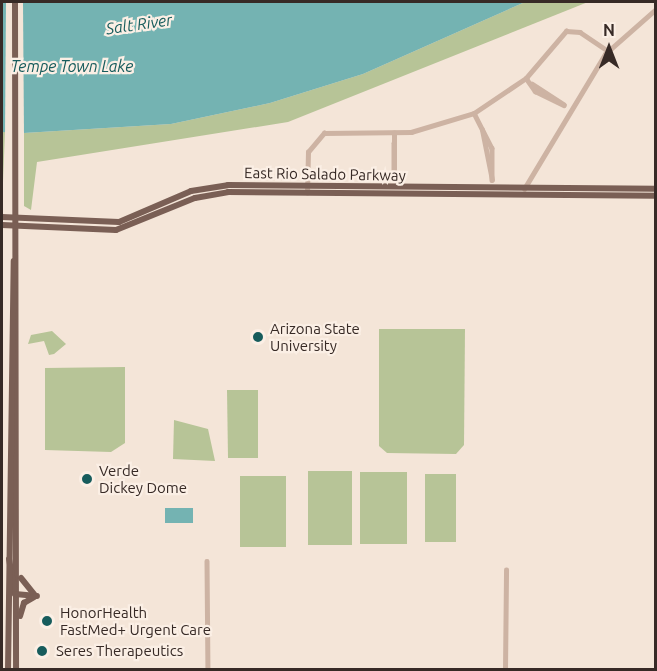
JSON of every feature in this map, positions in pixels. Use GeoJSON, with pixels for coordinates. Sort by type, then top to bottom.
{"type":"FeatureCollection","features":[{"type":"Feature","properties":{"kind":"main road"},"geometry":{"type":"LineString","coordinates":[[15,2],[14,154],[18,517],[16,669]]}},
{"type":"Feature","properties":{"kind":"main road","name":"East Rio Salado Parkway"},"geometry":{"type":"LineString","coordinates":[[307,190],[492,184],[524,189],[656,189]]}},
{"type":"Feature","properties":{"kind":"main road","name":"East Rio Salado Parkway"},"geometry":{"type":"LineString","coordinates":[[2,225],[15,222],[119,222],[201,188],[491,196],[656,196]]}},
{"type":"Feature","properties":{"kind":"main road","name":"East Rio Salado Parkway"},"geometry":{"type":"LineString","coordinates":[[2,217],[15,222]]}},
{"type":"Feature","properties":{"kind":"main road"},"geometry":{"type":"LineString","coordinates":[[15,257],[10,275],[5,516],[9,559],[18,596]]}},
{"type":"Feature","properties":{"kind":"main road"},"geometry":{"type":"LineString","coordinates":[[8,669],[5,596],[9,559]]}},
{"type":"Feature","properties":{"kind":"main road"},"geometry":{"type":"LineString","coordinates":[[18,567],[24,588],[37,596]]}},
{"type":"Feature","properties":{"kind":"main road"},"geometry":{"type":"LineString","coordinates":[[18,596],[37,596]]}},
{"type":"Feature","properties":{"kind":"main road"},"geometry":{"type":"LineString","coordinates":[[18,630],[24,603],[37,596]]}},
{"type":"Feature","properties":{"kind":"street"},"geometry":{"type":"LineString","coordinates":[[524,189],[608,51],[656,9]]}},
{"type":"Feature","properties":{"kind":"street"},"geometry":{"type":"LineString","coordinates":[[307,190],[308,154],[321,135],[339,129],[394,133],[474,113],[526,78],[566,31],[580,32],[608,51]]}},
{"type":"Feature","properties":{"kind":"street"},"geometry":{"type":"LineString","coordinates":[[526,78],[571,109]]}},
{"type":"Feature","properties":{"kind":"street"},"geometry":{"type":"LineString","coordinates":[[474,113],[482,130],[492,184],[491,196]]}},
{"type":"Feature","properties":{"kind":"street"},"geometry":{"type":"LineString","coordinates":[[393,187],[394,133]]}},
{"type":"Feature","properties":{"kind":"street"},"geometry":{"type":"LineString","coordinates":[[5,516],[18,517]]}},
{"type":"Feature","properties":{"kind":"street"},"geometry":{"type":"LineString","coordinates":[[207,561],[208,669]]}},
{"type":"Feature","properties":{"kind":"street"},"geometry":{"type":"LineString","coordinates":[[505,669],[506,570]]}},
{"type":"Feature","properties":{"kind":"green space"},"geometry":{"type":"Polygon","coordinates":[[[525,2],[588,2],[288,122],[37,162],[31,210],[24,206],[24,133],[171,124],[270,103],[363,74],[525,2]]]}},
{"type":"Feature","properties":{"kind":"green space"},"geometry":{"type":"Polygon","coordinates":[[[2,132],[5,132],[2,207],[2,132]]]}},
{"type":"Feature","properties":{"kind":"green space"},"geometry":{"type":"Polygon","coordinates":[[[379,329],[465,329],[464,445],[456,454],[387,453],[379,446],[379,329]]]}},
{"type":"Feature","properties":{"kind":"green space"},"geometry":{"type":"Polygon","coordinates":[[[52,331],[66,344],[54,354],[49,355],[44,341],[28,344],[31,335],[52,331]]]}},
{"type":"Feature","properties":{"kind":"green space"},"geometry":{"type":"Polygon","coordinates":[[[125,367],[125,443],[111,452],[45,450],[45,368],[125,367]]]}},
{"type":"Feature","properties":{"kind":"green space"},"geometry":{"type":"Polygon","coordinates":[[[227,390],[258,390],[258,458],[228,458],[227,390]]]}},
{"type":"Feature","properties":{"kind":"green space"},"geometry":{"type":"Polygon","coordinates":[[[174,420],[208,429],[215,461],[173,459],[174,420]]]}},
{"type":"Feature","properties":{"kind":"green space"},"geometry":{"type":"Polygon","coordinates":[[[308,471],[352,471],[352,545],[308,545],[308,471]]]}},
{"type":"Feature","properties":{"kind":"green space"},"geometry":{"type":"Polygon","coordinates":[[[360,472],[407,472],[407,544],[360,544],[360,472]]]}},
{"type":"Feature","properties":{"kind":"green space"},"geometry":{"type":"Polygon","coordinates":[[[425,474],[456,474],[456,542],[425,542],[425,474]]]}},
{"type":"Feature","properties":{"kind":"green space"},"geometry":{"type":"Polygon","coordinates":[[[240,476],[286,476],[286,547],[240,547],[240,476]]]}},
{"type":"Feature","properties":{"kind":"water","name":"Tempe Town Lake"},"geometry":{"type":"Polygon","coordinates":[[[2,2],[525,2],[363,74],[270,103],[171,124],[24,133],[2,132],[2,2]]]}},
{"type":"Feature","properties":{"kind":"water"},"geometry":{"type":"Polygon","coordinates":[[[165,508],[193,508],[193,523],[165,523],[165,508]]]}},
{"type":"Feature","properties":{"kind":"pier"},"geometry":{"type":"Polygon","coordinates":[[[6,2],[23,2],[24,136],[5,135],[6,2]]]}},
{"type":"Feature","properties":{"kind":"place","name":"Arizona State University"},"geometry":{"type":"Point","coordinates":[258,337]}},
{"type":"Feature","properties":{"kind":"place","name":"Verde Dickey Dome"},"geometry":{"type":"Point","coordinates":[87,479]}},
{"type":"Feature","properties":{"kind":"place","name":"HonorHealth FastMed+ Urgent Care"},"geometry":{"type":"Point","coordinates":[47,621]}},
{"type":"Feature","properties":{"kind":"place","name":"Seres Therapeutics"},"geometry":{"type":"Point","coordinates":[42,651]}},
{"type":"Feature","properties":{"kind":"water label","name":"Salt River"},"geometry":{"type":"Point","coordinates":[139,24]}}]}
